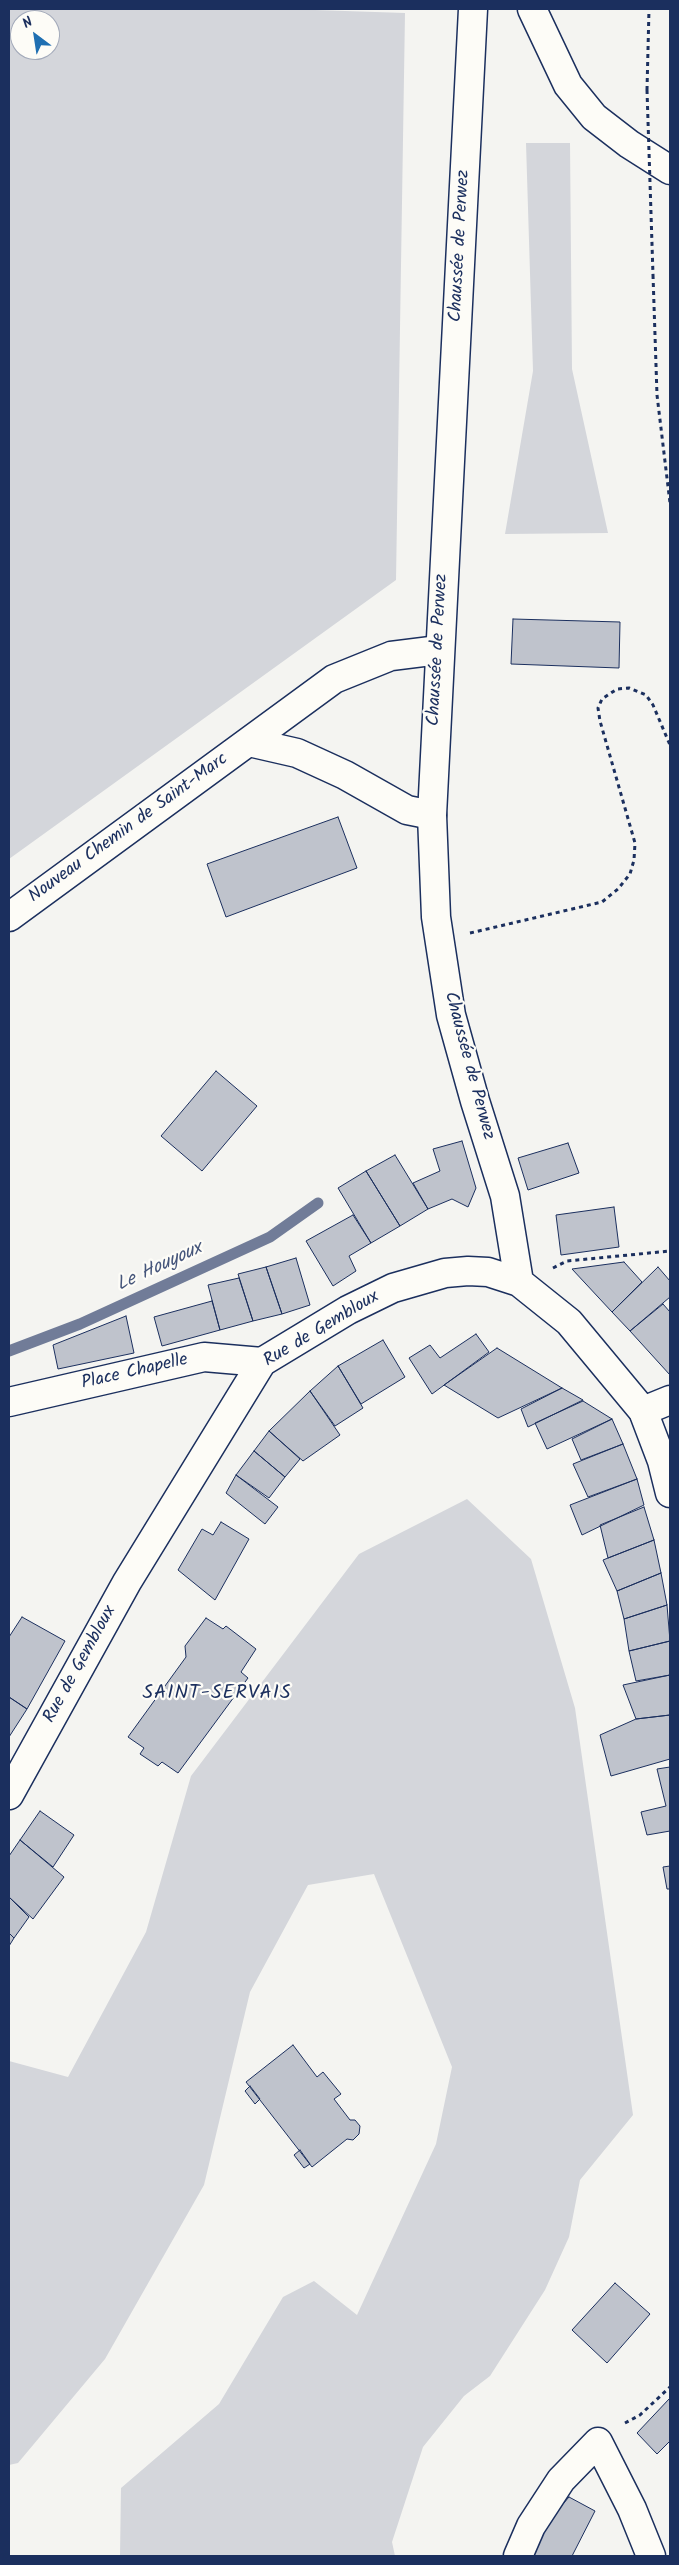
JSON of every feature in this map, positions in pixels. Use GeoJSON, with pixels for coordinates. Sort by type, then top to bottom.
{"type":"FeatureCollection","features":[{"type":"Feature","properties":{"kind":"main road","name":"Chaussée de Perwez"},"geometry":{"type":"LineString","coordinates":[[473,9],[438,650],[432,815],[436,917],[451,1015],[475,1101],[505,1196],[519,1282]]}},
{"type":"Feature","properties":{"kind":"main road"},"geometry":{"type":"LineString","coordinates":[[532,9],[568,85],[594,117],[629,144],[670,170]]}},
{"type":"Feature","properties":{"kind":"main road","name":"Nouveau Chemin de Saint-Marc"},"geometry":{"type":"LineString","coordinates":[[9,917],[334,679],[391,656],[438,650]]}},
{"type":"Feature","properties":{"kind":"main road"},"geometry":{"type":"LineString","coordinates":[[249,742],[297,753],[345,775],[407,810],[432,815]]}},
{"type":"Feature","properties":{"kind":"main road","name":"Rue de Gembloux"},"geometry":{"type":"LineString","coordinates":[[9,1795],[127,1582],[262,1362],[348,1310],[393,1288],[445,1273],[468,1271],[488,1272],[519,1282],[569,1322],[643,1411],[662,1461],[670,1493]]}},
{"type":"Feature","properties":{"kind":"main road","name":"Place Chapelle"},"geometry":{"type":"LineString","coordinates":[[9,1402],[204,1357],[262,1362]]}},
{"type":"Feature","properties":{"kind":"main road"},"geometry":{"type":"LineString","coordinates":[[643,1411],[670,1400]]}},
{"type":"Feature","properties":{"kind":"main road"},"geometry":{"type":"LineString","coordinates":[[518,2556],[531,2526],[561,2480],[598,2442],[632,2508],[651,2556]]}},
{"type":"Feature","properties":{"kind":"path"},"geometry":{"type":"LineString","coordinates":[[649,9],[647,90],[657,395],[670,503]]}},
{"type":"Feature","properties":{"kind":"path"},"geometry":{"type":"LineString","coordinates":[[439,941],[602,902],[618,890],[630,874],[634,860],[635,843],[598,708],[602,699],[608,693],[617,689],[629,688],[646,695],[653,705],[670,745]]}},
{"type":"Feature","properties":{"kind":"path"},"geometry":{"type":"LineString","coordinates":[[519,1282],[567,1261],[670,1251]]}},
{"type":"Feature","properties":{"kind":"path"},"geometry":{"type":"LineString","coordinates":[[598,2442],[613,2428],[640,2415],[670,2387]]}},
{"type":"Feature","properties":{"kind":"shaded area"},"geometry":{"type":"Polygon","coordinates":[[[9,9],[285,9],[405,13],[396,580],[9,859],[9,9]]]}},
{"type":"Feature","properties":{"kind":"shaded area"},"geometry":{"type":"Polygon","coordinates":[[[526,143],[570,143],[572,369],[608,533],[505,534],[533,371],[526,143]]]}},
{"type":"Feature","properties":{"kind":"shaded area"},"geometry":{"type":"Polygon","coordinates":[[[467,1499],[531,1559],[575,1708],[633,2115],[580,2180],[569,2237],[545,2290],[490,2376],[464,2396],[423,2447],[392,2542],[395,2556],[120,2556],[121,2488],[219,2404],[283,2297],[314,2281],[357,2315],[436,2144],[452,2067],[374,1874],[308,1885],[250,1992],[204,2185],[105,2359],[18,2463],[9,2465],[9,2061],[68,2077],[146,1932],[191,1776],[359,1554],[467,1499]]]}},
{"type":"Feature","properties":{"kind":"building"},"geometry":{"type":"Polygon","coordinates":[[[513,619],[620,622],[619,668],[511,664],[513,619]]]}},
{"type":"Feature","properties":{"kind":"building"},"geometry":{"type":"Polygon","coordinates":[[[338,817],[357,868],[226,917],[207,864],[338,817]]]}},
{"type":"Feature","properties":{"kind":"building"},"geometry":{"type":"Polygon","coordinates":[[[216,1071],[257,1106],[202,1171],[161,1136],[216,1071]]]}},
{"type":"Feature","properties":{"kind":"building"},"geometry":{"type":"Polygon","coordinates":[[[462,1141],[476,1188],[468,1207],[452,1199],[428,1209],[413,1183],[440,1171],[433,1149],[462,1141]]]}},
{"type":"Feature","properties":{"kind":"building"},"geometry":{"type":"Polygon","coordinates":[[[568,1143],[579,1173],[528,1190],[518,1158],[568,1143]]]}},
{"type":"Feature","properties":{"kind":"building"},"geometry":{"type":"Polygon","coordinates":[[[395,1155],[428,1209],[400,1226],[366,1171],[395,1155]]]}},
{"type":"Feature","properties":{"kind":"building"},"geometry":{"type":"Polygon","coordinates":[[[366,1171],[400,1226],[371,1243],[338,1188],[366,1171]]]}},
{"type":"Feature","properties":{"kind":"building"},"geometry":{"type":"Polygon","coordinates":[[[614,1207],[619,1247],[561,1255],[556,1215],[614,1207]]]}},
{"type":"Feature","properties":{"kind":"building"},"geometry":{"type":"Polygon","coordinates":[[[353,1215],[371,1243],[349,1256],[356,1271],[333,1286],[306,1241],[353,1215]]]}},
{"type":"Feature","properties":{"kind":"building"},"geometry":{"type":"Polygon","coordinates":[[[296,1258],[310,1305],[282,1314],[266,1267],[296,1258]]]}},
{"type":"Feature","properties":{"kind":"building"},"geometry":{"type":"Polygon","coordinates":[[[624,1262],[642,1282],[612,1312],[572,1269],[624,1262]]]}},
{"type":"Feature","properties":{"kind":"building"},"geometry":{"type":"Polygon","coordinates":[[[266,1267],[282,1314],[253,1321],[238,1274],[266,1267]]]}},
{"type":"Feature","properties":{"kind":"building"},"geometry":{"type":"Polygon","coordinates":[[[658,1267],[670,1281],[670,1297],[630,1331],[612,1312],[658,1267]]]}},
{"type":"Feature","properties":{"kind":"building"},"geometry":{"type":"Polygon","coordinates":[[[239,1278],[253,1321],[220,1330],[208,1285],[239,1278]]]}},
{"type":"Feature","properties":{"kind":"building"},"geometry":{"type":"Polygon","coordinates":[[[212,1301],[220,1330],[162,1346],[154,1317],[212,1301]]]}},
{"type":"Feature","properties":{"kind":"building"},"geometry":{"type":"Polygon","coordinates":[[[663,1304],[670,1312],[670,1375],[630,1331],[663,1304]]]}},
{"type":"Feature","properties":{"kind":"building"},"geometry":{"type":"Polygon","coordinates":[[[126,1316],[134,1353],[58,1369],[53,1345],[126,1316]]]}},
{"type":"Feature","properties":{"kind":"building"},"geometry":{"type":"Polygon","coordinates":[[[476,1334],[489,1352],[432,1394],[409,1358],[430,1345],[440,1358],[476,1334]]]}},
{"type":"Feature","properties":{"kind":"building"},"geometry":{"type":"Polygon","coordinates":[[[383,1340],[405,1377],[361,1404],[338,1366],[383,1340]]]}},
{"type":"Feature","properties":{"kind":"building"},"geometry":{"type":"Polygon","coordinates":[[[497,1348],[562,1388],[498,1418],[444,1385],[497,1348]]]}},
{"type":"Feature","properties":{"kind":"building"},"geometry":{"type":"Polygon","coordinates":[[[338,1366],[363,1408],[335,1426],[310,1391],[338,1366]]]}},
{"type":"Feature","properties":{"kind":"building"},"geometry":{"type":"Polygon","coordinates":[[[562,1388],[583,1400],[528,1427],[521,1409],[562,1388]]]}},
{"type":"Feature","properties":{"kind":"building"},"geometry":{"type":"Polygon","coordinates":[[[310,1391],[340,1435],[303,1461],[269,1431],[310,1391]]]}},
{"type":"Feature","properties":{"kind":"building"},"geometry":{"type":"Polygon","coordinates":[[[583,1401],[612,1419],[547,1449],[535,1423],[583,1401]]]}},
{"type":"Feature","properties":{"kind":"building"},"geometry":{"type":"Polygon","coordinates":[[[612,1419],[623,1444],[581,1460],[572,1439],[612,1419]]]}},
{"type":"Feature","properties":{"kind":"building"},"geometry":{"type":"Polygon","coordinates":[[[269,1431],[300,1459],[285,1477],[254,1451],[269,1431]]]}},
{"type":"Feature","properties":{"kind":"building"},"geometry":{"type":"Polygon","coordinates":[[[623,1444],[637,1479],[588,1497],[573,1464],[623,1444]]]}},
{"type":"Feature","properties":{"kind":"building"},"geometry":{"type":"Polygon","coordinates":[[[254,1451],[285,1477],[269,1498],[236,1475],[254,1451]]]}},
{"type":"Feature","properties":{"kind":"building"},"geometry":{"type":"Polygon","coordinates":[[[236,1475],[278,1507],[265,1524],[226,1493],[236,1475]]]}},
{"type":"Feature","properties":{"kind":"building"},"geometry":{"type":"Polygon","coordinates":[[[637,1479],[644,1505],[582,1535],[570,1505],[637,1479]]]}},
{"type":"Feature","properties":{"kind":"building"},"geometry":{"type":"Polygon","coordinates":[[[644,1507],[654,1540],[608,1558],[600,1525],[644,1507]]]}},
{"type":"Feature","properties":{"kind":"building"},"geometry":{"type":"Polygon","coordinates":[[[221,1522],[249,1539],[215,1600],[178,1570],[202,1529],[213,1535],[221,1522]]]}},
{"type":"Feature","properties":{"kind":"building"},"geometry":{"type":"Polygon","coordinates":[[[654,1540],[661,1573],[617,1591],[603,1560],[654,1540]]]}},
{"type":"Feature","properties":{"kind":"building"},"geometry":{"type":"Polygon","coordinates":[[[661,1573],[667,1605],[624,1619],[617,1591],[661,1573]]]}},
{"type":"Feature","properties":{"kind":"building"},"geometry":{"type":"Polygon","coordinates":[[[667,1605],[670,1641],[629,1651],[624,1619],[667,1605]]]}},
{"type":"Feature","properties":{"kind":"building"},"geometry":{"type":"Polygon","coordinates":[[[22,1617],[65,1641],[27,1709],[9,1697],[9,1637],[22,1617]]]}},
{"type":"Feature","properties":{"kind":"building"},"geometry":{"type":"Polygon","coordinates":[[[206,1618],[223,1629],[226,1626],[256,1649],[241,1672],[248,1678],[178,1773],[162,1762],[158,1766],[140,1754],[144,1748],[128,1737],[186,1657],[185,1646],[206,1618]]]}},
{"type":"Feature","properties":{"kind":"building"},"geometry":{"type":"Polygon","coordinates":[[[670,1641],[670,1675],[636,1681],[629,1651],[670,1641]]]}},
{"type":"Feature","properties":{"kind":"building"},"geometry":{"type":"Polygon","coordinates":[[[670,1675],[670,1715],[636,1719],[623,1685],[670,1675]]]}},
{"type":"Feature","properties":{"kind":"building"},"geometry":{"type":"Polygon","coordinates":[[[9,1697],[27,1709],[9,1737],[9,1697]]]}},
{"type":"Feature","properties":{"kind":"building"},"geometry":{"type":"Polygon","coordinates":[[[670,1715],[670,1759],[611,1776],[600,1735],[636,1719],[670,1715]]]}},
{"type":"Feature","properties":{"kind":"building"},"geometry":{"type":"Polygon","coordinates":[[[670,1767],[670,1831],[647,1835],[641,1812],[666,1806],[657,1769],[670,1767]]]}},
{"type":"Feature","properties":{"kind":"building"},"geometry":{"type":"Polygon","coordinates":[[[40,1811],[74,1835],[53,1867],[20,1840],[40,1811]]]}},
{"type":"Feature","properties":{"kind":"building"},"geometry":{"type":"Polygon","coordinates":[[[20,1840],[64,1877],[33,1919],[9,1897],[9,1856],[20,1840]]]}},
{"type":"Feature","properties":{"kind":"building"},"geometry":{"type":"Polygon","coordinates":[[[670,1866],[670,1889],[667,1889],[663,1867],[670,1866]]]}},
{"type":"Feature","properties":{"kind":"building"},"geometry":{"type":"Polygon","coordinates":[[[9,1897],[29,1917],[14,1938],[9,1933],[9,1897]]]}},
{"type":"Feature","properties":{"kind":"building"},"geometry":{"type":"Polygon","coordinates":[[[9,1933],[14,1938],[9,1946],[9,1933]]]}},
{"type":"Feature","properties":{"kind":"building"},"geometry":{"type":"Polygon","coordinates":[[[293,2045],[317,2077],[323,2072],[341,2094],[334,2099],[350,2120],[355,2120],[360,2126],[359,2134],[353,2140],[347,2139],[312,2167],[246,2082],[293,2045]]]}},
{"type":"Feature","properties":{"kind":"building"},"geometry":{"type":"Polygon","coordinates":[[[250,2086],[260,2099],[255,2104],[245,2091],[250,2086]]]}},
{"type":"Feature","properties":{"kind":"building"},"geometry":{"type":"Polygon","coordinates":[[[300,2150],[310,2164],[304,2168],[294,2155],[300,2150]]]}},
{"type":"Feature","properties":{"kind":"building"},"geometry":{"type":"Polygon","coordinates":[[[615,2283],[650,2314],[607,2363],[572,2330],[615,2283]]]}},
{"type":"Feature","properties":{"kind":"building"},"geometry":{"type":"Polygon","coordinates":[[[670,2398],[670,2441],[657,2454],[637,2433],[670,2398]]]}},
{"type":"Feature","properties":{"kind":"building"},"geometry":{"type":"Polygon","coordinates":[[[569,2497],[595,2511],[572,2556],[531,2556],[543,2527],[569,2497]]]}},
{"type":"Feature","properties":{"kind":"waterway","name":"Le Houyoux"},"geometry":{"type":"LineString","coordinates":[[9,1351],[80,1324],[270,1237],[318,1203]]}},
{"type":"Feature","properties":{"kind":"district","name":"SAINT-SERVAIS"},"geometry":{"type":"Point","coordinates":[217,1695]}}]}
